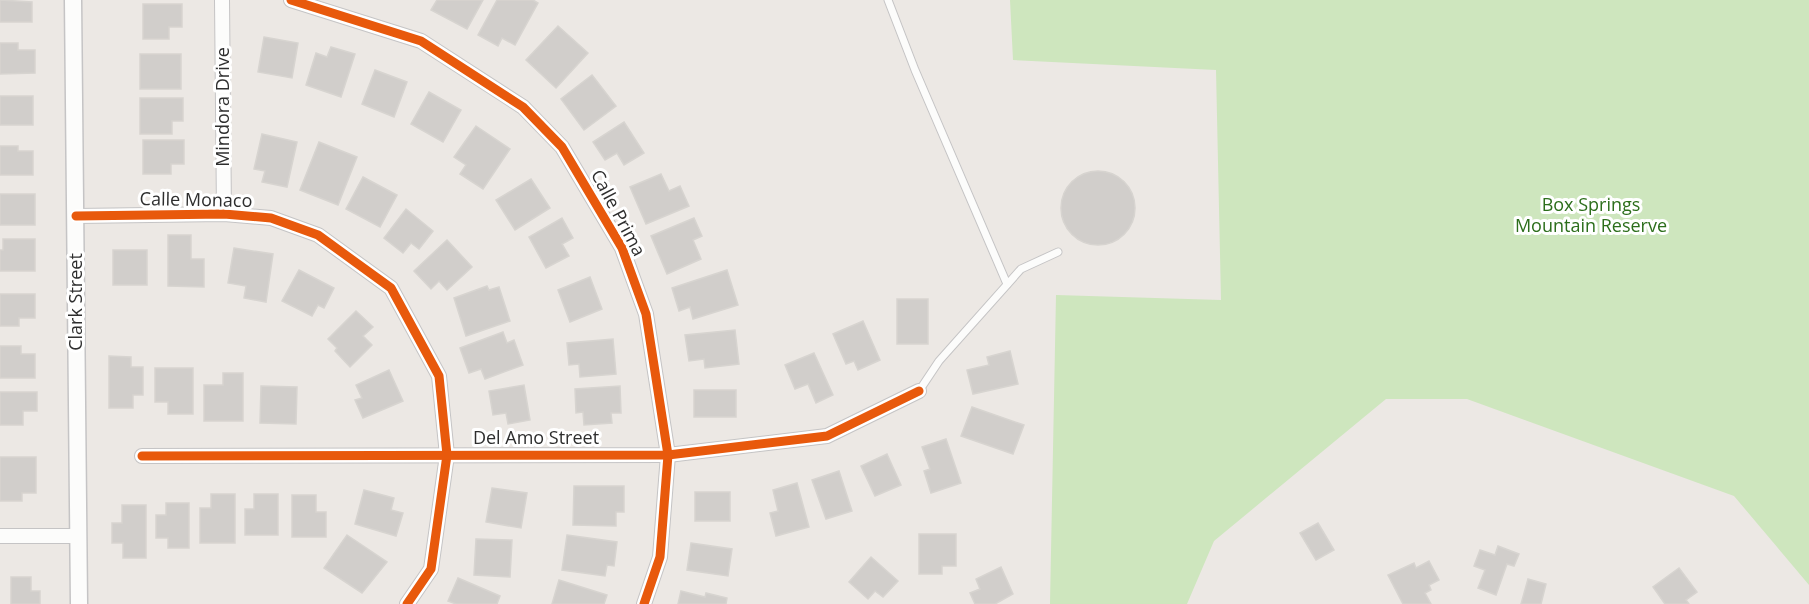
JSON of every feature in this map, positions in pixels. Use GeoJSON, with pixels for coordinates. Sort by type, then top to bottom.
{"type":"FeatureCollection","features":[{"type":"Feature","properties":{"kind":"street","name":"Clark Street"},"geometry":{"type":"LineString","coordinates":[[73,0],[79,604]]}},
{"type":"Feature","properties":{"kind":"street","name":"Mindora Drive"},"geometry":{"type":"LineString","coordinates":[[222,0],[224,214]]}},
{"type":"Feature","properties":{"kind":"street","name":"Calle Prima"},"geometry":{"type":"LineString","coordinates":[[291,0],[421,41],[523,107],[562,147],[622,248],[646,314],[668,455],[660,557],[644,604]]}},
{"type":"Feature","properties":{"kind":"street","name":"Calle Monaco"},"geometry":{"type":"LineString","coordinates":[[76,216],[224,214],[271,218],[318,235],[391,288],[439,376],[447,455],[431,569],[407,604]]}},
{"type":"Feature","properties":{"kind":"street","name":"Del Amo Street"},"geometry":{"type":"LineString","coordinates":[[142,456],[668,455],[826,436],[919,392]]}},
{"type":"Feature","properties":{"kind":"street"},"geometry":{"type":"LineString","coordinates":[[0,536],[78,536]]}},
{"type":"Feature","properties":{"kind":"lane"},"geometry":{"type":"LineString","coordinates":[[888,0],[915,70],[1007,284]]}},
{"type":"Feature","properties":{"kind":"lane"},"geometry":{"type":"LineString","coordinates":[[919,392],[939,361],[1021,269],[1058,252]]}},
{"type":"Feature","properties":{"kind":"green space","name":"Box Springs Mountain Reserve"},"geometry":{"type":"Polygon","coordinates":[[[1010,0],[1809,0],[1809,585],[1734,496],[1467,399],[1386,399],[1214,541],[1187,604],[1050,604],[1056,295],[1221,300],[1216,70],[1013,60],[1010,0]]]}},
{"type":"Feature","properties":{"kind":"building"},"geometry":{"type":"Polygon","coordinates":[[[0,0],[32,2],[32,22],[0,22],[0,0]]]}},
{"type":"Feature","properties":{"kind":"building"},"geometry":{"type":"Polygon","coordinates":[[[437,0],[483,0],[467,29],[431,10],[437,0]]]}},
{"type":"Feature","properties":{"kind":"building"},"geometry":{"type":"Polygon","coordinates":[[[497,0],[533,0],[538,3],[515,45],[502,38],[498,46],[478,35],[497,0]]]}},
{"type":"Feature","properties":{"kind":"building"},"geometry":{"type":"Polygon","coordinates":[[[143,4],[182,4],[182,27],[169,27],[169,39],[143,39],[143,4]]]}},
{"type":"Feature","properties":{"kind":"building"},"geometry":{"type":"Polygon","coordinates":[[[558,26],[588,53],[556,88],[526,60],[558,26]]]}},
{"type":"Feature","properties":{"kind":"building"},"geometry":{"type":"Polygon","coordinates":[[[264,37],[298,43],[292,78],[258,72],[264,37]]]}},
{"type":"Feature","properties":{"kind":"building"},"geometry":{"type":"Polygon","coordinates":[[[0,43],[18,43],[18,50],[35,50],[35,73],[0,74],[0,43]]]}},
{"type":"Feature","properties":{"kind":"building"},"geometry":{"type":"Polygon","coordinates":[[[331,47],[355,54],[341,97],[306,85],[316,53],[327,57],[331,47]]]}},
{"type":"Feature","properties":{"kind":"building"},"geometry":{"type":"Polygon","coordinates":[[[140,54],[181,54],[181,89],[140,89],[140,54]]]}},
{"type":"Feature","properties":{"kind":"building"},"geometry":{"type":"Polygon","coordinates":[[[375,70],[407,82],[394,117],[362,104],[375,70]]]}},
{"type":"Feature","properties":{"kind":"building"},"geometry":{"type":"Polygon","coordinates":[[[592,75],[616,106],[584,130],[561,99],[592,75]]]}},
{"type":"Feature","properties":{"kind":"building"},"geometry":{"type":"Polygon","coordinates":[[[429,92],[461,110],[443,142],[411,124],[429,92]]]}},
{"type":"Feature","properties":{"kind":"building"},"geometry":{"type":"Polygon","coordinates":[[[0,96],[33,96],[33,125],[0,125],[0,96]]]}},
{"type":"Feature","properties":{"kind":"building"},"geometry":{"type":"Polygon","coordinates":[[[140,98],[183,98],[183,121],[172,121],[172,134],[140,134],[140,98]]]}},
{"type":"Feature","properties":{"kind":"building"},"geometry":{"type":"Polygon","coordinates":[[[624,122],[644,153],[624,165],[617,153],[605,160],[593,142],[624,122]]]}},
{"type":"Feature","properties":{"kind":"building"},"geometry":{"type":"Polygon","coordinates":[[[476,126],[510,149],[483,189],[460,174],[466,165],[454,157],[476,126]]]}},
{"type":"Feature","properties":{"kind":"building"},"geometry":{"type":"Polygon","coordinates":[[[262,134],[297,142],[287,187],[262,182],[265,171],[254,169],[262,134]]]}},
{"type":"Feature","properties":{"kind":"building"},"geometry":{"type":"Polygon","coordinates":[[[143,140],[184,140],[184,164],[171,164],[171,174],[143,174],[143,140]]]}},
{"type":"Feature","properties":{"kind":"building"},"geometry":{"type":"Polygon","coordinates":[[[319,142],[357,157],[338,205],[300,190],[319,142]]]}},
{"type":"Feature","properties":{"kind":"building"},"geometry":{"type":"Polygon","coordinates":[[[0,146],[18,146],[18,151],[33,151],[33,175],[0,175],[0,146]]]}},
{"type":"Feature","properties":{"kind":"building"},"geometry":{"type":"Polygon","coordinates":[[[1091,171],[1105,171],[1119,177],[1129,187],[1135,201],[1133,222],[1119,239],[1105,245],[1091,245],[1077,239],[1067,229],[1061,215],[1061,201],[1067,187],[1077,177],[1091,171]]]}},
{"type":"Feature","properties":{"kind":"building"},"geometry":{"type":"Polygon","coordinates":[[[661,174],[669,191],[680,186],[689,206],[646,224],[630,187],[661,174]]]}},
{"type":"Feature","properties":{"kind":"building"},"geometry":{"type":"Polygon","coordinates":[[[363,177],[397,195],[380,227],[346,209],[363,177]]]}},
{"type":"Feature","properties":{"kind":"building"},"geometry":{"type":"Polygon","coordinates":[[[531,179],[550,208],[515,230],[496,200],[531,179]]]}},
{"type":"Feature","properties":{"kind":"building"},"geometry":{"type":"Polygon","coordinates":[[[0,194],[35,194],[35,225],[0,225],[0,194]]]}},
{"type":"Feature","properties":{"kind":"building"},"geometry":{"type":"Polygon","coordinates":[[[406,209],[433,231],[419,249],[411,243],[403,253],[384,238],[406,209]]]}},
{"type":"Feature","properties":{"kind":"building"},"geometry":{"type":"Polygon","coordinates":[[[562,218],[573,238],[562,244],[569,256],[546,268],[529,237],[562,218]]]}},
{"type":"Feature","properties":{"kind":"building"},"geometry":{"type":"Polygon","coordinates":[[[694,218],[702,236],[693,240],[701,259],[667,274],[651,236],[694,218]]]}},
{"type":"Feature","properties":{"kind":"building"},"geometry":{"type":"Polygon","coordinates":[[[168,235],[191,235],[191,259],[204,259],[204,287],[168,286],[168,235]]]}},
{"type":"Feature","properties":{"kind":"building"},"geometry":{"type":"Polygon","coordinates":[[[3,239],[35,239],[35,271],[0,271],[0,250],[3,250],[3,239]]]}},
{"type":"Feature","properties":{"kind":"building"},"geometry":{"type":"Polygon","coordinates":[[[447,240],[472,267],[447,290],[439,281],[431,289],[414,271],[447,240]]]}},
{"type":"Feature","properties":{"kind":"building"},"geometry":{"type":"Polygon","coordinates":[[[234,248],[273,254],[266,302],[244,298],[246,286],[228,283],[234,248]]]}},
{"type":"Feature","properties":{"kind":"building"},"geometry":{"type":"Polygon","coordinates":[[[113,250],[147,250],[147,285],[113,285],[113,250]]]}},
{"type":"Feature","properties":{"kind":"building"},"geometry":{"type":"Polygon","coordinates":[[[299,270],[334,288],[324,308],[318,305],[312,316],[282,301],[299,270]]]}},
{"type":"Feature","properties":{"kind":"building"},"geometry":{"type":"Polygon","coordinates":[[[727,270],[738,305],[693,319],[690,307],[679,311],[672,288],[727,270]]]}},
{"type":"Feature","properties":{"kind":"building"},"geometry":{"type":"Polygon","coordinates":[[[590,277],[602,309],[570,322],[558,290],[590,277]]]}},
{"type":"Feature","properties":{"kind":"building"},"geometry":{"type":"Polygon","coordinates":[[[487,286],[489,290],[499,287],[510,321],[466,336],[454,298],[487,286]]]}},
{"type":"Feature","properties":{"kind":"building"},"geometry":{"type":"Polygon","coordinates":[[[0,294],[35,294],[35,318],[19,318],[19,326],[0,326],[0,294]]]}},
{"type":"Feature","properties":{"kind":"building"},"geometry":{"type":"Polygon","coordinates":[[[897,299],[928,299],[928,344],[897,344],[897,299]]]}},
{"type":"Feature","properties":{"kind":"building"},"geometry":{"type":"Polygon","coordinates":[[[356,311],[373,327],[363,336],[372,345],[350,367],[335,351],[337,348],[328,339],[356,311]]]}},
{"type":"Feature","properties":{"kind":"building"},"geometry":{"type":"Polygon","coordinates":[[[863,321],[880,360],[858,370],[854,361],[846,364],[833,334],[863,321]]]}},
{"type":"Feature","properties":{"kind":"building"},"geometry":{"type":"Polygon","coordinates":[[[735,330],[739,364],[705,368],[704,359],[689,361],[685,335],[735,330]]]}},
{"type":"Feature","properties":{"kind":"building"},"geometry":{"type":"Polygon","coordinates":[[[503,332],[507,343],[514,340],[523,365],[485,379],[481,369],[469,373],[460,348],[503,332]]]}},
{"type":"Feature","properties":{"kind":"building"},"geometry":{"type":"Polygon","coordinates":[[[613,339],[616,374],[580,377],[579,364],[569,365],[567,343],[613,339]]]}},
{"type":"Feature","properties":{"kind":"building"},"geometry":{"type":"Polygon","coordinates":[[[0,346],[21,346],[21,354],[35,354],[35,378],[0,378],[0,346]]]}},
{"type":"Feature","properties":{"kind":"building"},"geometry":{"type":"Polygon","coordinates":[[[1010,351],[1018,384],[973,394],[967,370],[989,365],[987,357],[1010,351]]]}},
{"type":"Feature","properties":{"kind":"building"},"geometry":{"type":"Polygon","coordinates":[[[814,353],[833,395],[816,403],[808,384],[795,389],[785,365],[814,353]]]}},
{"type":"Feature","properties":{"kind":"building"},"geometry":{"type":"Polygon","coordinates":[[[109,356],[131,357],[131,367],[143,367],[143,395],[133,395],[133,408],[109,408],[109,356]]]}},
{"type":"Feature","properties":{"kind":"building"},"geometry":{"type":"Polygon","coordinates":[[[155,368],[193,368],[193,414],[168,414],[168,402],[155,402],[155,368]]]}},
{"type":"Feature","properties":{"kind":"building"},"geometry":{"type":"Polygon","coordinates":[[[389,370],[403,401],[363,418],[355,400],[362,398],[356,385],[389,370]]]}},
{"type":"Feature","properties":{"kind":"building"},"geometry":{"type":"Polygon","coordinates":[[[223,373],[243,373],[243,421],[204,421],[204,385],[223,385],[223,373]]]}},
{"type":"Feature","properties":{"kind":"building"},"geometry":{"type":"Polygon","coordinates":[[[524,385],[530,420],[508,424],[506,413],[493,415],[489,391],[524,385]]]}},
{"type":"Feature","properties":{"kind":"building"},"geometry":{"type":"Polygon","coordinates":[[[261,386],[297,387],[296,424],[260,423],[261,386]]]}},
{"type":"Feature","properties":{"kind":"building"},"geometry":{"type":"Polygon","coordinates":[[[620,386],[621,413],[611,413],[612,423],[584,425],[583,412],[576,413],[575,389],[620,386]]]}},
{"type":"Feature","properties":{"kind":"building"},"geometry":{"type":"Polygon","coordinates":[[[694,390],[736,390],[736,417],[694,417],[694,390]]]}},
{"type":"Feature","properties":{"kind":"building"},"geometry":{"type":"Polygon","coordinates":[[[0,392],[37,392],[37,411],[23,411],[23,425],[0,425],[0,392]]]}},
{"type":"Feature","properties":{"kind":"building"},"geometry":{"type":"Polygon","coordinates":[[[972,407],[1024,425],[1013,454],[961,436],[972,407]]]}},
{"type":"Feature","properties":{"kind":"building"},"geometry":{"type":"Polygon","coordinates":[[[946,439],[961,483],[931,493],[924,471],[930,469],[922,447],[946,439]]]}},
{"type":"Feature","properties":{"kind":"building"},"geometry":{"type":"Polygon","coordinates":[[[887,454],[901,485],[875,496],[861,466],[887,454]]]}},
{"type":"Feature","properties":{"kind":"building"},"geometry":{"type":"Polygon","coordinates":[[[0,457],[36,457],[36,493],[22,493],[22,501],[0,501],[0,457]]]}},
{"type":"Feature","properties":{"kind":"building"},"geometry":{"type":"Polygon","coordinates":[[[839,471],[852,511],[826,519],[812,480],[839,471]]]}},
{"type":"Feature","properties":{"kind":"building"},"geometry":{"type":"Polygon","coordinates":[[[797,483],[809,527],[776,536],[770,513],[778,511],[773,490],[797,483]]]}},
{"type":"Feature","properties":{"kind":"building"},"geometry":{"type":"Polygon","coordinates":[[[574,486],[624,486],[624,512],[616,512],[616,526],[573,525],[574,486]]]}},
{"type":"Feature","properties":{"kind":"building"},"geometry":{"type":"Polygon","coordinates":[[[492,488],[527,493],[521,528],[486,522],[492,488]]]}},
{"type":"Feature","properties":{"kind":"building"},"geometry":{"type":"Polygon","coordinates":[[[364,490],[394,498],[391,510],[403,513],[396,536],[355,524],[364,490]]]}},
{"type":"Feature","properties":{"kind":"building"},"geometry":{"type":"Polygon","coordinates":[[[695,492],[730,492],[730,521],[695,521],[695,492]]]}},
{"type":"Feature","properties":{"kind":"building"},"geometry":{"type":"Polygon","coordinates":[[[211,494],[235,494],[235,543],[200,543],[200,508],[211,508],[211,494]]]}},
{"type":"Feature","properties":{"kind":"building"},"geometry":{"type":"Polygon","coordinates":[[[254,494],[278,494],[278,535],[245,535],[245,509],[254,509],[254,494]]]}},
{"type":"Feature","properties":{"kind":"building"},"geometry":{"type":"Polygon","coordinates":[[[292,495],[316,495],[316,512],[326,512],[326,537],[292,537],[292,495]]]}},
{"type":"Feature","properties":{"kind":"building"},"geometry":{"type":"Polygon","coordinates":[[[166,503],[189,503],[189,548],[168,548],[168,538],[156,538],[156,515],[166,515],[166,503]]]}},
{"type":"Feature","properties":{"kind":"building"},"geometry":{"type":"Polygon","coordinates":[[[122,505],[146,505],[146,558],[123,558],[123,543],[112,543],[112,523],[122,523],[122,505]]]}},
{"type":"Feature","properties":{"kind":"building"},"geometry":{"type":"Polygon","coordinates":[[[1318,523],[1334,550],[1316,560],[1300,533],[1318,523]]]}},
{"type":"Feature","properties":{"kind":"building"},"geometry":{"type":"Polygon","coordinates":[[[919,534],[956,534],[956,566],[942,566],[942,574],[919,574],[919,534]]]}},
{"type":"Feature","properties":{"kind":"building"},"geometry":{"type":"Polygon","coordinates":[[[347,535],[387,562],[362,593],[324,568],[347,535]]]}},
{"type":"Feature","properties":{"kind":"building"},"geometry":{"type":"Polygon","coordinates":[[[567,535],[617,542],[614,566],[607,565],[605,576],[562,570],[567,535]]]}},
{"type":"Feature","properties":{"kind":"building"},"geometry":{"type":"Polygon","coordinates":[[[476,539],[512,540],[510,577],[474,575],[476,539]]]}},
{"type":"Feature","properties":{"kind":"building"},"geometry":{"type":"Polygon","coordinates":[[[691,543],[732,549],[728,576],[687,570],[691,543]]]}},
{"type":"Feature","properties":{"kind":"building"},"geometry":{"type":"Polygon","coordinates":[[[1498,546],[1519,554],[1514,566],[1507,564],[1496,595],[1478,588],[1485,570],[1474,566],[1480,550],[1495,555],[1498,546]]]}},
{"type":"Feature","properties":{"kind":"building"},"geometry":{"type":"Polygon","coordinates":[[[871,557],[898,581],[883,597],[875,591],[868,599],[849,582],[871,557]]]}},
{"type":"Feature","properties":{"kind":"building"},"geometry":{"type":"Polygon","coordinates":[[[1429,561],[1439,580],[1429,585],[1431,590],[1425,593],[1431,604],[1403,604],[1388,575],[1414,563],[1416,568],[1429,561]]]}},
{"type":"Feature","properties":{"kind":"building"},"geometry":{"type":"Polygon","coordinates":[[[1001,567],[1013,594],[995,604],[975,604],[970,593],[980,589],[976,579],[1001,567]]]}},
{"type":"Feature","properties":{"kind":"building"},"geometry":{"type":"Polygon","coordinates":[[[1679,568],[1697,592],[1686,600],[1689,604],[1665,604],[1653,587],[1679,568]]]}},
{"type":"Feature","properties":{"kind":"building"},"geometry":{"type":"Polygon","coordinates":[[[11,577],[31,577],[31,591],[40,591],[40,604],[11,604],[11,577]]]}},
{"type":"Feature","properties":{"kind":"building"},"geometry":{"type":"Polygon","coordinates":[[[458,578],[500,596],[497,604],[456,604],[448,601],[458,578]]]}},
{"type":"Feature","properties":{"kind":"building"},"geometry":{"type":"Polygon","coordinates":[[[1528,579],[1546,584],[1541,604],[1521,604],[1528,579]]]}},
{"type":"Feature","properties":{"kind":"building"},"geometry":{"type":"Polygon","coordinates":[[[559,580],[607,595],[604,604],[552,604],[559,580]]]}},
{"type":"Feature","properties":{"kind":"building"},"geometry":{"type":"Polygon","coordinates":[[[681,591],[705,597],[706,593],[727,598],[726,604],[678,604],[681,591]]]}},
{"type":"Feature","properties":{"kind":"cycle path"},"geometry":{"type":"LineString","coordinates":[[291,0],[421,41],[523,107],[562,147],[622,248],[646,314],[668,455],[660,557],[644,604]]}},
{"type":"Feature","properties":{"kind":"cycle path"},"geometry":{"type":"LineString","coordinates":[[76,216],[224,214],[271,218],[318,235],[391,288],[439,376],[447,455],[431,569],[407,604]]}},
{"type":"Feature","properties":{"kind":"cycle path"},"geometry":{"type":"LineString","coordinates":[[142,456],[668,455],[827,436],[919,391]]}}]}
